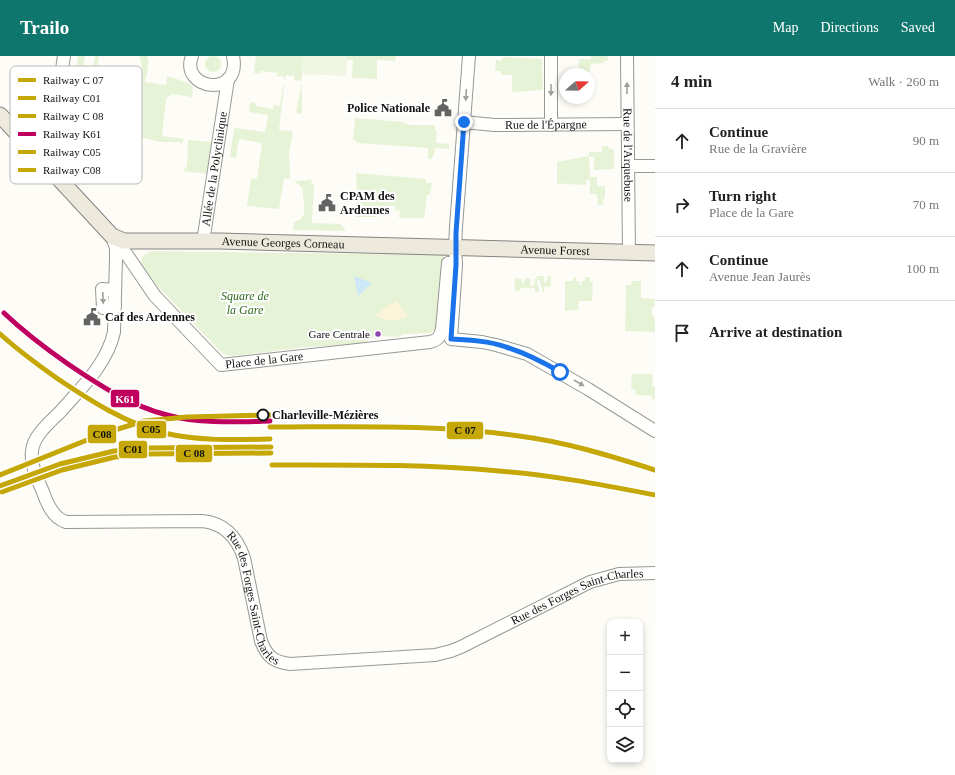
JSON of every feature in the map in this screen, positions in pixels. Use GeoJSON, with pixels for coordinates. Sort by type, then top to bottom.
{"type":"FeatureCollection","features":[{"type":"Feature","properties":{"kind":"main road"},"geometry":{"type":"LineString","coordinates":[[0,115],[10,126]]}},
{"type":"Feature","properties":{"kind":"main road"},"geometry":{"type":"LineString","coordinates":[[64,184],[112,236]]}},
{"type":"Feature","properties":{"kind":"main road","name":"Avenue Georges Corneau"},"geometry":{"type":"LineString","coordinates":[[112,236],[128,242],[219,241],[452,247]]}},
{"type":"Feature","properties":{"kind":"main road","name":"Avenue Forest"},"geometry":{"type":"LineString","coordinates":[[452,247],[655,253]]}},
{"type":"Feature","properties":{"kind":"street"},"geometry":{"type":"LineString","coordinates":[[62,66],[64,56]]}},
{"type":"Feature","properties":{"kind":"street","name":"Allée de la Polyclinique"},"geometry":{"type":"LineString","coordinates":[[192,56],[192,72],[196,78],[208,86],[216,86],[225,96]]}},
{"type":"Feature","properties":{"kind":"street","name":"Allée de la Polyclinique"},"geometry":{"type":"LineString","coordinates":[[203,242],[228,79],[234,68],[233,56]]}},
{"type":"Feature","properties":{"kind":"street"},"geometry":{"type":"LineString","coordinates":[[469,56],[452,247],[456,265],[451,339],[489,343],[527,354],[588,389],[655,431]]}},
{"type":"Feature","properties":{"kind":"street"},"geometry":{"type":"LineString","coordinates":[[551,56],[551,124]]}},
{"type":"Feature","properties":{"kind":"street","name":"Rue de l'Arquebuse"},"geometry":{"type":"LineString","coordinates":[[627,56],[628,253]]}},
{"type":"Feature","properties":{"kind":"street"},"geometry":{"type":"LineString","coordinates":[[216,86],[222,84],[228,79]]}},
{"type":"Feature","properties":{"kind":"street","name":"Rue de l'Épargne"},"geometry":{"type":"LineString","coordinates":[[464,122],[494,125],[627,124]]}},
{"type":"Feature","properties":{"kind":"street"},"geometry":{"type":"LineString","coordinates":[[628,166],[655,166]]}},
{"type":"Feature","properties":{"kind":"street","name":"Place de la Gare"},"geometry":{"type":"LineString","coordinates":[[112,236],[155,296],[221,365],[437,340],[442,330],[452,247]]}},
{"type":"Feature","properties":{"kind":"street","name":"Rue des Forges Saint-Charles"},"geometry":{"type":"LineString","coordinates":[[112,236],[116,248],[114,332],[105,357],[94,374],[38,436],[33,446],[32,457],[34,468],[49,506],[59,519],[66,522],[202,521],[210,522],[223,527],[232,534],[241,549],[264,648],[272,659],[280,663],[290,664],[419,657],[443,654],[461,647],[590,582],[618,574],[655,573]]}},
{"type":"Feature","properties":{"kind":"green space"},"geometry":{"type":"Polygon","coordinates":[[[78,56],[85,56],[83,66],[76,66],[78,56]]]}},
{"type":"Feature","properties":{"kind":"green space"},"geometry":{"type":"Polygon","coordinates":[[[95,56],[99,56],[97,66],[94,66],[95,56]]]}},
{"type":"Feature","properties":{"kind":"green space"},"geometry":{"type":"Polygon","coordinates":[[[139,56],[148,56],[147,60],[149,60],[145,82],[166,85],[167,76],[189,83],[193,87],[192,97],[172,94],[166,99],[162,136],[184,139],[182,144],[179,142],[160,142],[142,138],[141,61],[139,56]]]}},
{"type":"Feature","properties":{"kind":"green space"},"geometry":{"type":"Polygon","coordinates":[[[213,56],[220,61],[221,64],[216,71],[213,72],[206,67],[205,64],[210,57],[213,56]]]}},
{"type":"Feature","properties":{"kind":"green space"},"geometry":{"type":"Polygon","coordinates":[[[256,56],[303,56],[302,81],[294,80],[294,76],[286,75],[285,80],[284,77],[277,76],[278,73],[260,71],[260,74],[254,73],[256,56]]]}},
{"type":"Feature","properties":{"kind":"green space"},"geometry":{"type":"Polygon","coordinates":[[[303,56],[347,56],[346,76],[302,74],[303,56]]]}},
{"type":"Feature","properties":{"kind":"green space"},"geometry":{"type":"Polygon","coordinates":[[[347,56],[396,56],[395,61],[377,60],[377,79],[352,78],[353,60],[347,60],[347,56]]]}},
{"type":"Feature","properties":{"kind":"green space"},"geometry":{"type":"Polygon","coordinates":[[[591,56],[608,56],[608,61],[604,61],[604,63],[591,64],[590,68],[579,68],[579,59],[591,59],[591,56]]]}},
{"type":"Feature","properties":{"kind":"green space"},"geometry":{"type":"Polygon","coordinates":[[[503,57],[542,59],[543,90],[512,92],[512,75],[501,75],[501,71],[495,71],[496,60],[501,61],[503,57]]]}},
{"type":"Feature","properties":{"kind":"green space"},"geometry":{"type":"Polygon","coordinates":[[[302,82],[302,92],[302,114],[296,113],[302,82]]]}},
{"type":"Feature","properties":{"kind":"green space"},"geometry":{"type":"Polygon","coordinates":[[[283,85],[279,130],[293,131],[289,153],[290,179],[284,178],[279,209],[247,206],[251,178],[257,179],[262,143],[239,139],[236,158],[230,157],[234,128],[265,132],[268,115],[249,112],[250,102],[256,103],[256,106],[273,109],[274,105],[280,106],[283,85]]]}},
{"type":"Feature","properties":{"kind":"green space"},"geometry":{"type":"Polygon","coordinates":[[[355,118],[403,122],[409,125],[435,125],[435,131],[437,131],[436,143],[449,144],[449,149],[435,148],[434,155],[432,158],[428,159],[428,148],[358,143],[353,139],[355,118]]]}},
{"type":"Feature","properties":{"kind":"green space"},"geometry":{"type":"Polygon","coordinates":[[[188,140],[212,142],[207,174],[183,171],[187,166],[188,140]]]}},
{"type":"Feature","properties":{"kind":"green space"},"geometry":{"type":"Polygon","coordinates":[[[602,146],[608,146],[608,148],[614,150],[614,169],[594,170],[594,157],[589,157],[590,177],[597,177],[597,186],[605,186],[605,199],[603,199],[603,205],[598,205],[597,194],[590,194],[590,180],[586,180],[586,185],[566,183],[557,184],[557,162],[589,156],[589,152],[602,152],[602,146]]]}},
{"type":"Feature","properties":{"kind":"green space"},"geometry":{"type":"Polygon","coordinates":[[[356,173],[426,179],[426,183],[432,183],[430,195],[427,195],[424,218],[399,218],[400,211],[395,210],[395,206],[382,206],[381,211],[377,211],[377,217],[356,217],[356,199],[367,199],[368,192],[357,191],[356,173]]]}},
{"type":"Feature","properties":{"kind":"green space"},"geometry":{"type":"Polygon","coordinates":[[[312,180],[311,184],[314,184],[312,223],[341,224],[346,231],[293,230],[294,222],[301,219],[304,214],[302,188],[295,181],[312,180]]]}},
{"type":"Feature","properties":{"kind":"green space","name":"Square de la Gare"},"geometry":{"type":"Polygon","coordinates":[[[151,251],[443,255],[440,319],[438,326],[431,333],[404,334],[400,337],[376,336],[361,344],[306,347],[233,356],[226,355],[221,352],[143,271],[140,264],[143,256],[151,251]]]}},
{"type":"Feature","properties":{"kind":"green space"},"geometry":{"type":"Polygon","coordinates":[[[537,276],[544,276],[544,282],[546,283],[548,276],[551,276],[551,286],[544,287],[544,292],[541,287],[540,280],[537,280],[539,292],[535,292],[535,288],[521,288],[520,291],[514,290],[515,278],[522,279],[522,283],[524,283],[525,278],[531,279],[530,286],[533,286],[537,276]]]}},
{"type":"Feature","properties":{"kind":"green space"},"geometry":{"type":"Polygon","coordinates":[[[574,277],[576,277],[576,281],[580,281],[579,285],[581,285],[582,281],[585,280],[585,277],[590,277],[590,282],[593,282],[592,301],[579,301],[578,310],[565,311],[565,281],[573,281],[574,277]]]}},
{"type":"Feature","properties":{"kind":"green space"},"geometry":{"type":"Polygon","coordinates":[[[632,281],[641,281],[641,298],[655,299],[655,307],[652,307],[652,316],[655,317],[655,332],[625,331],[626,285],[631,285],[632,281]]]}},
{"type":"Feature","properties":{"kind":"green space"},"geometry":{"type":"Polygon","coordinates":[[[632,374],[653,374],[652,386],[655,387],[655,399],[652,399],[652,396],[636,395],[635,389],[631,389],[632,374]]]}},
{"type":"Feature","properties":{"kind":"sand"},"geometry":{"type":"Polygon","coordinates":[[[396,301],[408,317],[391,320],[383,319],[375,315],[396,301]]]}},
{"type":"Feature","properties":{"kind":"water"},"geometry":{"type":"Polygon","coordinates":[[[354,276],[372,283],[358,296],[354,276]]]}},
{"type":"Feature","properties":{"kind":"transit line"},"geometry":{"type":"LineString","coordinates":[[270,427],[395,427],[488,432],[537,439],[571,446],[655,470]]}},
{"type":"Feature","properties":{"kind":"transit line"},"geometry":{"type":"LineString","coordinates":[[2,492],[62,470],[115,457],[146,454],[271,453]]}},
{"type":"Feature","properties":{"kind":"transit line"},"geometry":{"type":"LineString","coordinates":[[272,465],[386,465],[471,469],[558,478],[655,495]]}},
{"type":"Feature","properties":{"kind":"rail line","name":"K61"},"geometry":{"type":"LineString","coordinates":[[4,313],[35,340],[68,364],[103,387],[141,406],[167,415],[192,420],[218,422],[270,421]]}},
{"type":"Feature","properties":{"kind":"rail line","name":"C05"},"geometry":{"type":"LineString","coordinates":[[0,334],[36,363],[70,387],[122,417],[150,429],[177,436],[203,439],[270,439]]}},
{"type":"Feature","properties":{"kind":"rail line","name":"C08"},"geometry":{"type":"LineString","coordinates":[[0,475],[102,434],[144,421],[187,417],[270,415]]}},
{"type":"Feature","properties":{"kind":"rail line","name":"C01"},"geometry":{"type":"LineString","coordinates":[[0,486],[60,464],[114,451],[146,448],[271,447]]}},
{"type":"Feature","properties":{"kind":"place","name":"Police Nationale"},"geometry":{"type":"Point","coordinates":[443,108]}},
{"type":"Feature","properties":{"kind":"place","name":"CPAM des Ardennes"},"geometry":{"type":"Point","coordinates":[327,203]}},
{"type":"Feature","properties":{"kind":"place","name":"Caf des Ardennes"},"geometry":{"type":"Point","coordinates":[92,317]}},
{"type":"Feature","properties":{"kind":"place","name":"Gare Centrale"},"geometry":{"type":"Point","coordinates":[378,334]}},
{"type":"Feature","properties":{"kind":"place","name":"Charleville-Mézières"},"geometry":{"type":"Point","coordinates":[263,415]}},
{"type":"Feature","properties":{"kind":"route"},"geometry":{"type":"LineString","coordinates":[[464,122],[455,247],[456,265],[451,339],[482,342],[506,347],[527,354],[560,372]]}}]}
